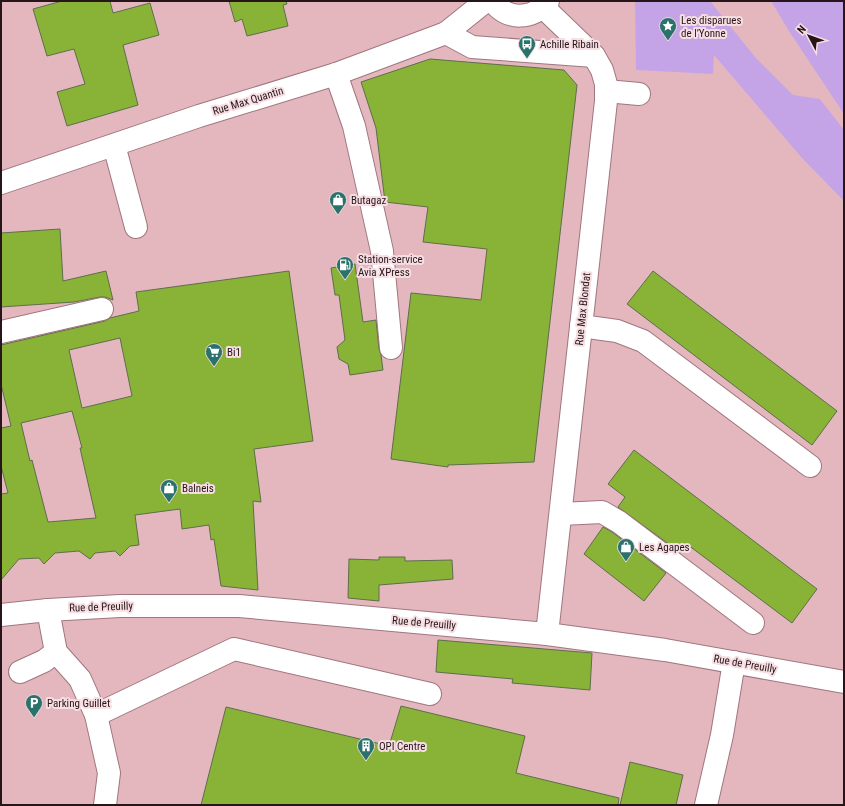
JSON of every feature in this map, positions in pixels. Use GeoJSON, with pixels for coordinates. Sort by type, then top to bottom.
{"type":"FeatureCollection","features":[{"type":"Feature","properties":{"kind":"street","name":"Rue Max Quantin"},"geometry":{"type":"LineString","coordinates":[[1,183],[199,116],[336,74],[446,33],[486,1]]}},
{"type":"Feature","properties":{"kind":"street"},"geometry":{"type":"LineString","coordinates":[[493,1],[496,6],[504,12],[514,16],[524,16],[534,13],[545,4]]}},
{"type":"Feature","properties":{"kind":"street","name":"Rue Max Blondat"},"geometry":{"type":"LineString","coordinates":[[545,4],[594,56],[602,68],[606,84],[605,108],[548,634]]}},
{"type":"Feature","properties":{"kind":"street"},"geometry":{"type":"LineString","coordinates":[[446,33],[472,47],[594,56]]}},
{"type":"Feature","properties":{"kind":"street"},"geometry":{"type":"LineString","coordinates":[[336,74],[354,126],[382,251],[391,348]]}},
{"type":"Feature","properties":{"kind":"street"},"geometry":{"type":"LineString","coordinates":[[606,91],[639,94]]}},
{"type":"Feature","properties":{"kind":"street"},"geometry":{"type":"LineString","coordinates":[[114,145],[136,227]]}},
{"type":"Feature","properties":{"kind":"street"},"geometry":{"type":"LineString","coordinates":[[1,332],[102,309]]}},
{"type":"Feature","properties":{"kind":"street"},"geometry":{"type":"LineString","coordinates":[[581,326],[617,331],[643,341],[810,466]]}},
{"type":"Feature","properties":{"kind":"street"},"geometry":{"type":"LineString","coordinates":[[560,514],[602,512],[619,522],[753,622]]}},
{"type":"Feature","properties":{"kind":"street","name":"Rue de Preuilly"},"geometry":{"type":"LineString","coordinates":[[1,615],[48,610],[120,606],[239,606],[548,634],[665,650],[844,682]]}},
{"type":"Feature","properties":{"kind":"street"},"geometry":{"type":"LineString","coordinates":[[48,610],[56,652],[80,679],[96,715],[109,773],[105,805]]}},
{"type":"Feature","properties":{"kind":"street"},"geometry":{"type":"LineString","coordinates":[[96,715],[234,649],[430,694]]}},
{"type":"Feature","properties":{"kind":"street"},"geometry":{"type":"LineString","coordinates":[[20,672],[44,662],[56,652]]}},
{"type":"Feature","properties":{"kind":"street"},"geometry":{"type":"LineString","coordinates":[[706,805],[722,735],[734,662]]}},
{"type":"Feature","properties":{"kind":"shaded area"},"geometry":{"type":"Polygon","coordinates":[[[635,1],[710,1],[755,57],[793,95],[820,99],[844,130],[844,201],[802,158],[714,55],[713,74],[636,70],[635,1]]]}},
{"type":"Feature","properties":{"kind":"shaded area"},"geometry":{"type":"Polygon","coordinates":[[[771,1],[844,1],[844,114],[789,31],[771,1]]]}},
{"type":"Feature","properties":{"kind":"building"},"geometry":{"type":"Polygon","coordinates":[[[62,1],[110,1],[113,13],[150,3],[159,35],[123,45],[138,105],[67,126],[57,92],[85,84],[74,49],[47,56],[33,9],[62,1]]]}},
{"type":"Feature","properties":{"kind":"building"},"geometry":{"type":"Polygon","coordinates":[[[229,1],[286,1],[287,4],[283,5],[288,26],[247,36],[242,19],[235,22],[229,1]]]}},
{"type":"Feature","properties":{"kind":"building"},"geometry":{"type":"Polygon","coordinates":[[[430,59],[564,70],[577,85],[534,462],[448,465],[448,467],[391,459],[411,293],[481,300],[487,249],[423,242],[428,207],[385,202],[376,128],[361,82],[430,59]]]}},
{"type":"Feature","properties":{"kind":"building"},"geometry":{"type":"Polygon","coordinates":[[[60,229],[63,281],[106,271],[113,300],[100,297],[74,302],[1,307],[1,233],[60,229]]]}},
{"type":"Feature","properties":{"kind":"building"},"geometry":{"type":"Polygon","coordinates":[[[355,264],[363,322],[376,320],[383,370],[350,375],[348,364],[339,359],[337,347],[345,340],[339,295],[335,295],[331,268],[355,264]]]}},
{"type":"Feature","properties":{"kind":"building"},"geometry":{"type":"Polygon","coordinates":[[[289,271],[313,441],[254,449],[261,502],[253,501],[258,590],[221,586],[214,539],[211,540],[209,525],[182,529],[180,509],[135,515],[139,545],[130,546],[120,556],[115,551],[95,553],[90,559],[79,551],[55,553],[44,564],[39,558],[19,559],[1,580],[1,494],[8,493],[1,466],[1,428],[11,426],[1,384],[1,345],[105,321],[110,318],[139,311],[136,292],[289,271]],[[120,338],[69,350],[82,408],[132,396],[120,338]],[[72,411],[21,423],[30,461],[32,460],[48,522],[96,518],[80,448],[82,448],[72,411]]]}},
{"type":"Feature","properties":{"kind":"building"},"geometry":{"type":"Polygon","coordinates":[[[653,271],[837,411],[812,445],[627,304],[653,271]]]}},
{"type":"Feature","properties":{"kind":"building"},"geometry":{"type":"Polygon","coordinates":[[[634,450],[817,589],[792,623],[688,545],[681,553],[618,507],[625,497],[608,484],[634,450]]]}},
{"type":"Feature","properties":{"kind":"building","name":"Les Agapes"},"geometry":{"type":"Polygon","coordinates":[[[603,527],[612,532],[666,573],[644,601],[584,554],[603,527]]]}},
{"type":"Feature","properties":{"kind":"building"},"geometry":{"type":"Polygon","coordinates":[[[379,557],[405,557],[405,561],[452,560],[453,579],[379,585],[379,601],[348,598],[349,559],[379,560],[379,557]]]}},
{"type":"Feature","properties":{"kind":"building"},"geometry":{"type":"Polygon","coordinates":[[[438,640],[592,653],[590,690],[512,683],[513,679],[436,672],[438,640]]]}},
{"type":"Feature","properties":{"kind":"building","name":"OPI Centre"},"geometry":{"type":"Polygon","coordinates":[[[401,706],[525,736],[516,773],[619,798],[618,805],[201,805],[226,707],[389,746],[401,706]]]}},
{"type":"Feature","properties":{"kind":"building"},"geometry":{"type":"Polygon","coordinates":[[[630,762],[683,775],[676,805],[620,805],[630,762]]]}},
{"type":"Feature","properties":{"kind":"place","name":"Les disparues de l’Yonne"},"geometry":{"type":"Point","coordinates":[668,41]}},
{"type":"Feature","properties":{"kind":"place","name":"Achille Ribain"},"geometry":{"type":"Point","coordinates":[527,59]}},
{"type":"Feature","properties":{"kind":"place","name":"Butagaz"},"geometry":{"type":"Point","coordinates":[338,215]}},
{"type":"Feature","properties":{"kind":"place","name":"Station-service Avia XPress"},"geometry":{"type":"Point","coordinates":[345,280]}},
{"type":"Feature","properties":{"kind":"place","name":"Bi1"},"geometry":{"type":"Point","coordinates":[214,367]}},
{"type":"Feature","properties":{"kind":"place","name":"Balneis"},"geometry":{"type":"Point","coordinates":[169,503]}},
{"type":"Feature","properties":{"kind":"place","name":"Les Agapes"},"geometry":{"type":"Point","coordinates":[626,562]}},
{"type":"Feature","properties":{"kind":"place","name":"Parking Guillet"},"geometry":{"type":"Point","coordinates":[34,718]}},
{"type":"Feature","properties":{"kind":"place","name":"OPI Centre"},"geometry":{"type":"Point","coordinates":[366,761]}}]}
